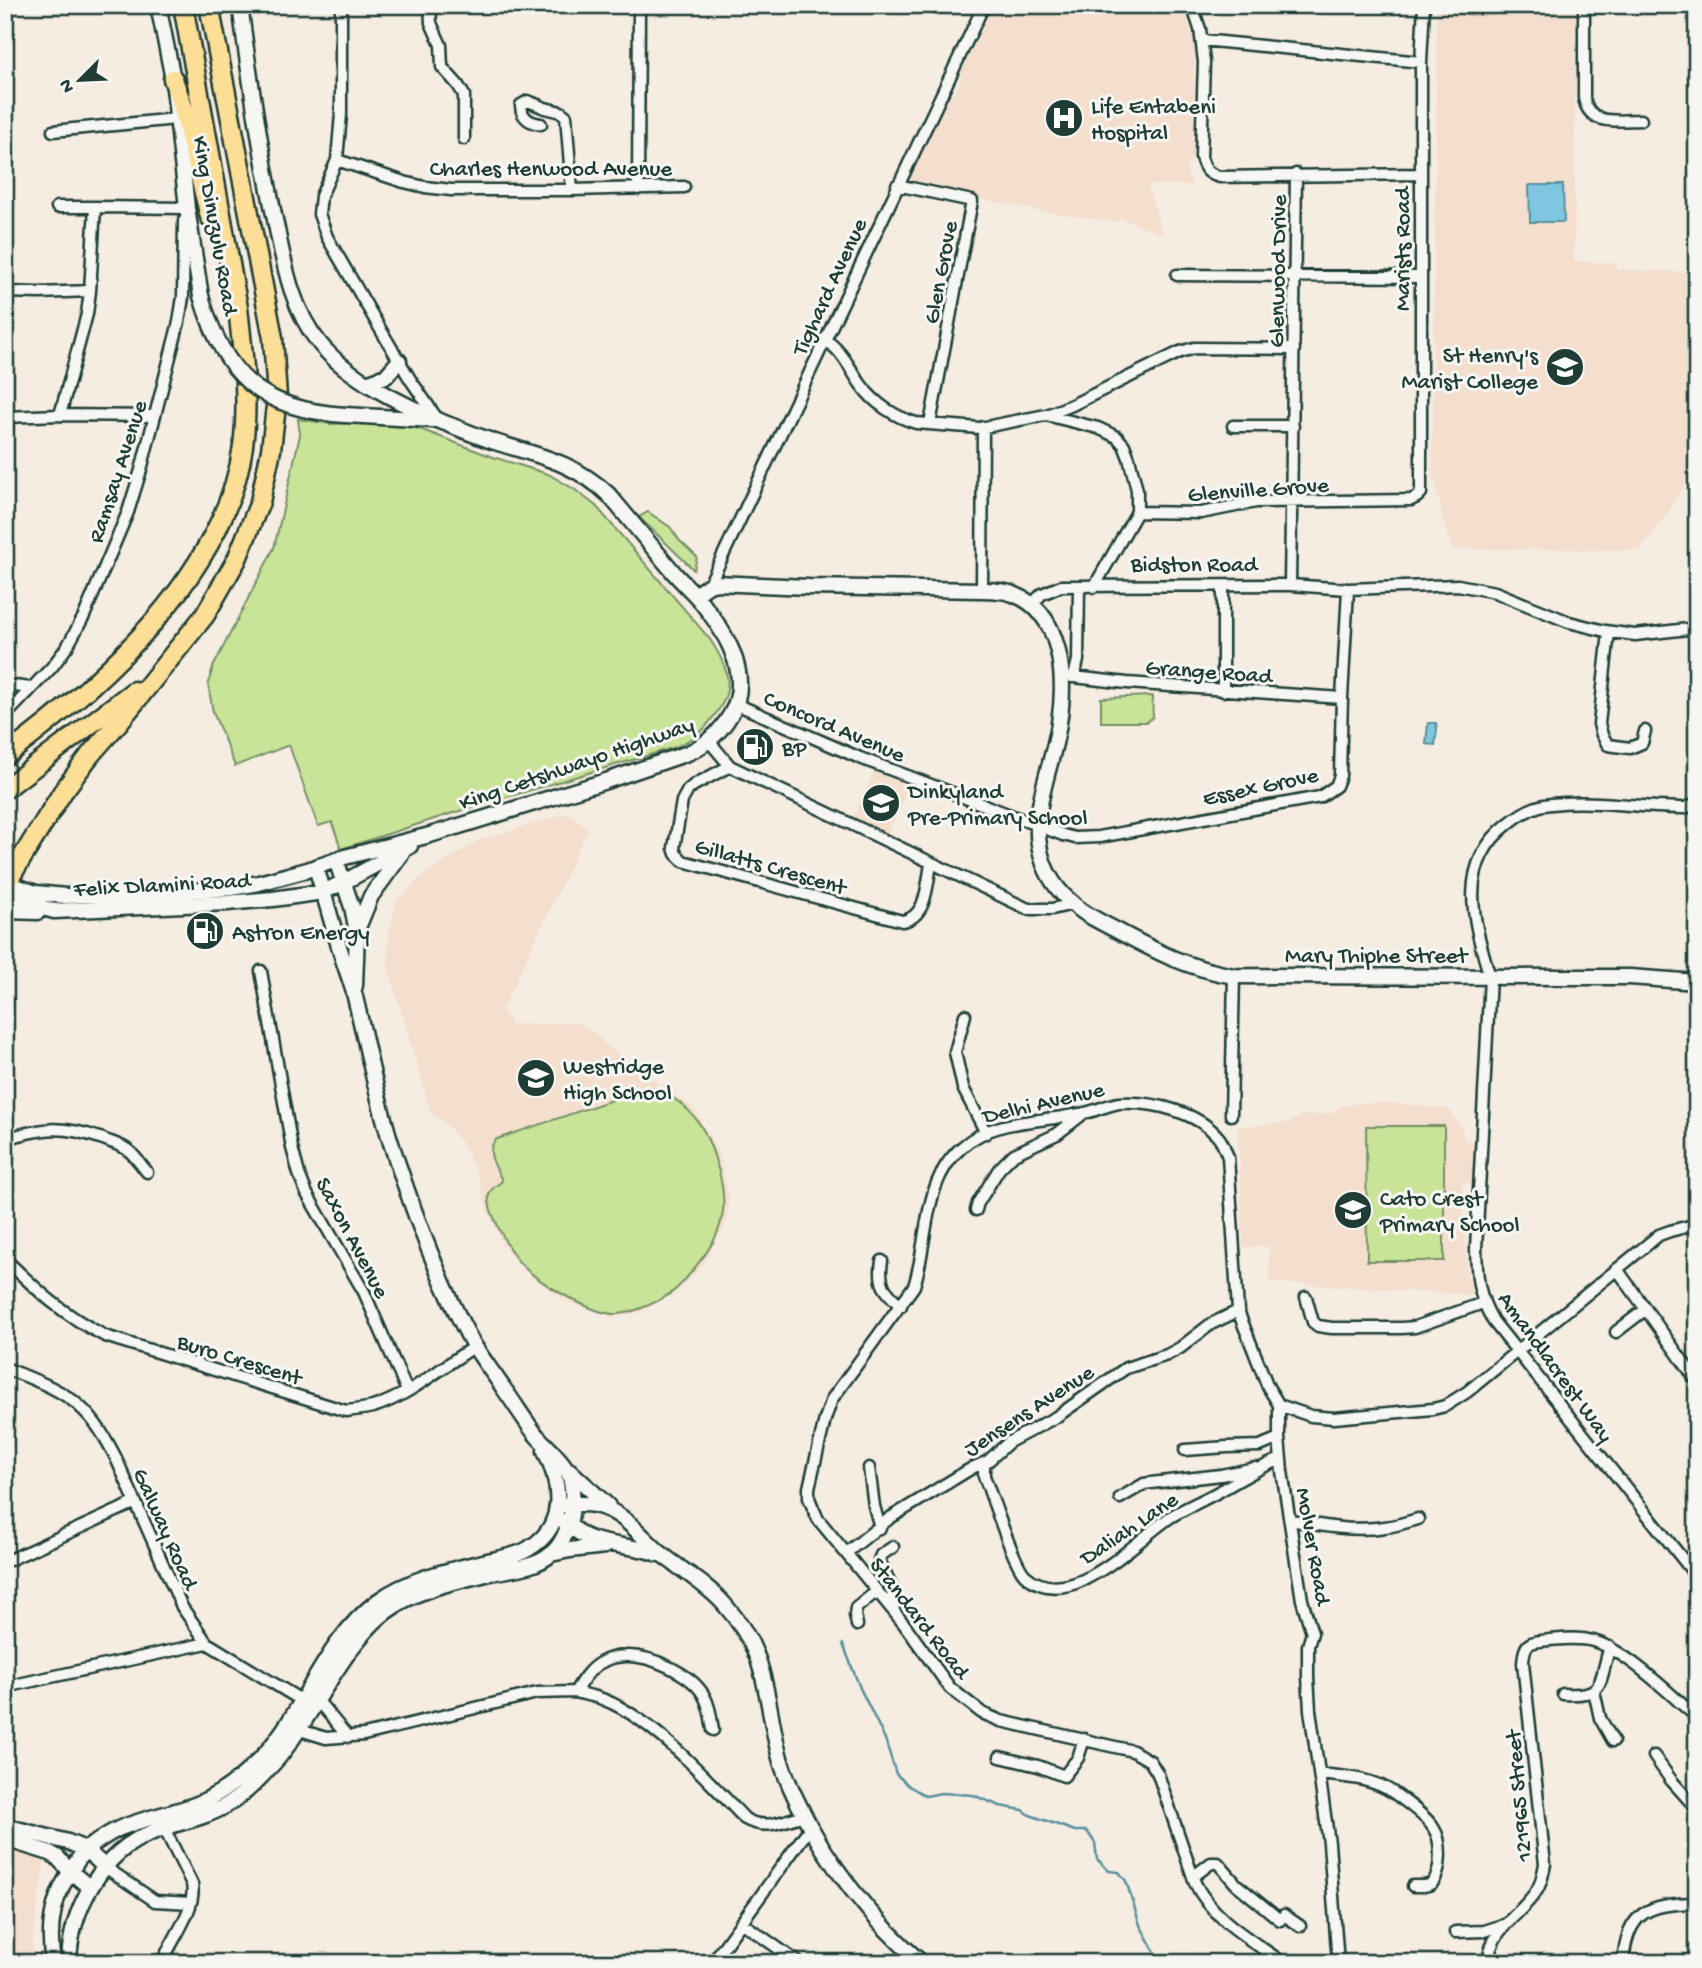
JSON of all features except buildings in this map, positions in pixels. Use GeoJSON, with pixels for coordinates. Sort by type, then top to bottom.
{"type":"FeatureCollection","features":[{"type":"Feature","properties":{"kind":"highway"},"geometry":{"type":"LineString","coordinates":[[5,756],[47,725],[117,662],[146,630],[205,551],[232,495],[243,446],[243,352],[183,5]]}},
{"type":"Feature","properties":{"kind":"highway"},"geometry":{"type":"LineString","coordinates":[[5,882],[62,793],[90,755],[205,615],[237,559],[260,502],[271,450],[277,397],[273,338],[209,5]]}},
{"type":"Feature","properties":{"kind":"highway"},"geometry":{"type":"LineString","coordinates":[[173,79],[183,107],[220,259],[237,308]]}},
{"type":"Feature","properties":{"kind":"highway"},"geometry":{"type":"LineString","coordinates":[[5,789],[161,669]]}},
{"type":"Feature","properties":{"kind":"main road","name":"King Dinuzulu Road"},"geometry":{"type":"LineString","coordinates":[[158,5],[173,79],[184,208],[201,296],[215,338],[234,368],[263,394],[301,410],[438,420]]}},
{"type":"Feature","properties":{"kind":"main road"},"geometry":{"type":"LineString","coordinates":[[240,5],[267,181],[291,291],[303,319],[319,343],[334,359],[366,383],[438,420],[549,459],[578,471],[593,481],[609,495],[712,616],[734,657],[740,682],[736,704]]}},
{"type":"Feature","properties":{"kind":"main road"},"geometry":{"type":"LineString","coordinates":[[366,383],[386,376],[399,361]]}},
{"type":"Feature","properties":{"kind":"main road"},"geometry":{"type":"LineString","coordinates":[[695,595],[709,584],[716,583],[982,590],[1016,594],[1032,604]]}},
{"type":"Feature","properties":{"kind":"main road","name":"Mary Thiphe Street"},"geometry":{"type":"LineString","coordinates":[[1032,604],[1046,618],[1053,631],[1067,677],[1055,748],[1038,806],[1041,857],[1059,890],[1073,904],[1110,927],[1177,961],[1209,972],[1234,976],[1630,977],[1697,982]]}},
{"type":"Feature","properties":{"kind":"main road","name":"King Cetshwayo Highway"},"geometry":{"type":"LineString","coordinates":[[336,860],[430,835],[688,753],[709,741],[725,725],[736,704]]}},
{"type":"Feature","properties":{"kind":"main road","name":"King Cetshwayo Highway"},"geometry":{"type":"LineString","coordinates":[[344,882],[430,835]]}},
{"type":"Feature","properties":{"kind":"main road"},"geometry":{"type":"LineString","coordinates":[[357,932],[371,896],[406,848]]}},
{"type":"Feature","properties":{"kind":"main road"},"geometry":{"type":"LineString","coordinates":[[336,860],[352,906],[357,932],[355,994]]}},
{"type":"Feature","properties":{"kind":"main road","name":"Felix Dlamini Road"},"geometry":{"type":"LineString","coordinates":[[5,882],[36,893],[65,896],[178,892],[245,886],[336,860]]}},
{"type":"Feature","properties":{"kind":"main road"},"geometry":{"type":"LineString","coordinates":[[316,867],[355,994],[361,1029],[391,1142],[426,1239],[474,1347],[536,1435],[554,1469],[562,1508],[569,1525],[586,1537],[666,1557]]}},
{"type":"Feature","properties":{"kind":"main road","name":"Felix Dlamini Road"},"geometry":{"type":"LineString","coordinates":[[5,897],[54,911],[227,903],[323,891],[344,882]]}},
{"type":"Feature","properties":{"kind":"main road"},"geometry":{"type":"LineString","coordinates":[[5,911],[54,911]]}},
{"type":"Feature","properties":{"kind":"main road"},"geometry":{"type":"LineString","coordinates":[[536,1435],[612,1510],[718,1597],[733,1615],[752,1644],[764,1674],[783,1768],[808,1821],[837,1868],[867,1908],[922,1963]]}},
{"type":"Feature","properties":{"kind":"main road"},"geometry":{"type":"LineString","coordinates":[[53,1963],[50,1927],[54,1905],[61,1886],[85,1849],[115,1830],[194,1805],[226,1789],[253,1767],[291,1718],[332,1650],[378,1601],[415,1581],[444,1571],[526,1551],[544,1535],[562,1508],[572,1486],[565,1466]]}},
{"type":"Feature","properties":{"kind":"main road"},"geometry":{"type":"LineString","coordinates":[[562,1508],[590,1504],[612,1510]]}},
{"type":"Feature","properties":{"kind":"main road"},"geometry":{"type":"LineString","coordinates":[[551,1554],[561,1542],[569,1525]]}},
{"type":"Feature","properties":{"kind":"main road"},"geometry":{"type":"LineString","coordinates":[[69,1963],[73,1925],[89,1887],[105,1867],[146,1835],[228,1805],[260,1777],[300,1730],[339,1666],[361,1637],[387,1610],[443,1584],[524,1566],[551,1554],[617,1545]]}},
{"type":"Feature","properties":{"kind":"main road"},"geometry":{"type":"LineString","coordinates":[[5,1826],[56,1838],[85,1849],[105,1867]]}},
{"type":"Feature","properties":{"kind":"main road"},"geometry":{"type":"LineString","coordinates":[[5,1839],[57,1857],[89,1887]]}},
{"type":"Feature","properties":{"kind":"street"},"geometry":{"type":"LineString","coordinates":[[341,5],[341,114],[337,160],[319,205],[321,223],[399,361],[438,420]]}},
{"type":"Feature","properties":{"kind":"street"},"geometry":{"type":"LineString","coordinates":[[430,5],[430,23],[441,46],[442,67],[464,95],[464,139]]}},
{"type":"Feature","properties":{"kind":"street"},"geometry":{"type":"LineString","coordinates":[[638,189],[639,5]]}},
{"type":"Feature","properties":{"kind":"street","name":"Tighard Avenue"},"geometry":{"type":"LineString","coordinates":[[709,584],[984,5]]}},
{"type":"Feature","properties":{"kind":"street","name":"Glenwood Drive"},"geometry":{"type":"LineString","coordinates":[[1192,5],[1202,40],[1204,62],[1203,166],[1210,174],[1220,177],[1296,174],[1290,585]]}},
{"type":"Feature","properties":{"kind":"street","name":"Marists Road"},"geometry":{"type":"LineString","coordinates":[[1421,493],[1421,62],[1424,5]]}},
{"type":"Feature","properties":{"kind":"street"},"geometry":{"type":"LineString","coordinates":[[1584,5],[1586,108],[1600,118],[1641,120]]}},
{"type":"Feature","properties":{"kind":"street"},"geometry":{"type":"LineString","coordinates":[[1202,40],[1421,62]]}},
{"type":"Feature","properties":{"kind":"street"},"geometry":{"type":"LineString","coordinates":[[541,124],[532,123],[523,114],[521,105],[524,102],[561,112],[566,116],[572,190]]}},
{"type":"Feature","properties":{"kind":"street"},"geometry":{"type":"LineString","coordinates":[[53,131],[176,119]]}},
{"type":"Feature","properties":{"kind":"street","name":"Charles Henwood Avenue"},"geometry":{"type":"LineString","coordinates":[[337,160],[425,187],[479,191],[684,187]]}},
{"type":"Feature","properties":{"kind":"street"},"geometry":{"type":"LineString","coordinates":[[1296,174],[1421,174]]}},
{"type":"Feature","properties":{"kind":"street","name":"Glen Grove"},"geometry":{"type":"LineString","coordinates":[[897,185],[972,201],[930,424]]}},
{"type":"Feature","properties":{"kind":"street"},"geometry":{"type":"LineString","coordinates":[[57,207],[184,208]]}},
{"type":"Feature","properties":{"kind":"street"},"geometry":{"type":"LineString","coordinates":[[60,415],[90,291],[95,207]]}},
{"type":"Feature","properties":{"kind":"street","name":"Ramsay Avenue"},"geometry":{"type":"LineString","coordinates":[[5,716],[52,667],[67,647],[85,616],[128,512],[142,470],[183,297],[184,208]]}},
{"type":"Feature","properties":{"kind":"street"},"geometry":{"type":"LineString","coordinates":[[1177,275],[1420,277]]}},
{"type":"Feature","properties":{"kind":"street"},"geometry":{"type":"LineString","coordinates":[[5,292],[90,291]]}},
{"type":"Feature","properties":{"kind":"street"},"geometry":{"type":"LineString","coordinates":[[824,339],[839,350],[863,387],[878,403],[905,420],[983,427],[1046,415],[1180,352],[1194,348],[1294,349]]}},
{"type":"Feature","properties":{"kind":"street"},"geometry":{"type":"LineString","coordinates":[[1046,415],[1098,428],[1118,438],[1124,445],[1136,481],[1137,512],[1094,587]]}},
{"type":"Feature","properties":{"kind":"street"},"geometry":{"type":"LineString","coordinates":[[5,417],[155,416]]}},
{"type":"Feature","properties":{"kind":"street"},"geometry":{"type":"LineString","coordinates":[[1233,426],[1293,426]]}},
{"type":"Feature","properties":{"kind":"street"},"geometry":{"type":"LineString","coordinates":[[982,590],[983,427]]}},
{"type":"Feature","properties":{"kind":"street","name":"Glenville Grove"},"geometry":{"type":"LineString","coordinates":[[1137,512],[1200,513],[1256,502],[1410,500],[1421,493]]}},
{"type":"Feature","properties":{"kind":"street","name":"Bidston Road"},"geometry":{"type":"LineString","coordinates":[[1032,604],[1042,594],[1060,586],[1290,585],[1349,589],[1458,584],[1495,592],[1569,622],[1609,632],[1635,635],[1697,628]]}},
{"type":"Feature","properties":{"kind":"street"},"geometry":{"type":"LineString","coordinates":[[1067,677],[1078,660],[1079,586]]}},
{"type":"Feature","properties":{"kind":"street"},"geometry":{"type":"LineString","coordinates":[[1223,586],[1223,691]]}},
{"type":"Feature","properties":{"kind":"street","name":"Essex Grove"},"geometry":{"type":"LineString","coordinates":[[1038,825],[1075,838],[1098,837],[1320,797],[1330,792],[1339,780],[1349,589]]}},
{"type":"Feature","properties":{"kind":"street"},"geometry":{"type":"LineString","coordinates":[[1609,632],[1599,724],[1602,735],[1608,745],[1630,748],[1642,743],[1645,731]]}},
{"type":"Feature","properties":{"kind":"street","name":"Grange Road"},"geometry":{"type":"LineString","coordinates":[[1067,677],[1342,698]]}},
{"type":"Feature","properties":{"kind":"street"},"geometry":{"type":"LineString","coordinates":[[5,685],[31,688]]}},
{"type":"Feature","properties":{"kind":"street","name":"Concord Avenue"},"geometry":{"type":"LineString","coordinates":[[736,704],[860,758],[1038,825]]}},
{"type":"Feature","properties":{"kind":"street"},"geometry":{"type":"LineString","coordinates":[[709,741],[730,766],[1028,909],[1052,909],[1073,904]]}},
{"type":"Feature","properties":{"kind":"street","name":"Gillatts Crescent"},"geometry":{"type":"LineString","coordinates":[[730,766],[694,785],[685,795],[674,848],[683,861],[902,921],[913,918],[921,908],[931,864]]}},
{"type":"Feature","properties":{"kind":"street","name":"Amandlacrest Way"},"geometry":{"type":"LineString","coordinates":[[1697,803],[1685,808],[1547,804],[1527,811],[1498,831],[1485,848],[1477,865],[1472,900],[1490,977],[1476,1249],[1477,1281],[1483,1303],[1493,1321],[1693,1565],[1697,1577]]}},
{"type":"Feature","properties":{"kind":"street","name":"Saxon Avenue"},"geometry":{"type":"LineString","coordinates":[[261,971],[299,1174],[307,1194],[364,1292],[407,1391]]}},
{"type":"Feature","properties":{"kind":"street"},"geometry":{"type":"LineString","coordinates":[[1231,1115],[1234,976]]}},
{"type":"Feature","properties":{"kind":"street"},"geometry":{"type":"LineString","coordinates":[[965,1015],[955,1052],[963,1088],[986,1133]]}},
{"type":"Feature","properties":{"kind":"street","name":"Delhi Avenue"},"geometry":{"type":"LineString","coordinates":[[809,1498],[811,1478],[832,1399],[915,1286],[935,1184],[961,1147],[1001,1126],[1085,1113],[1119,1103],[1143,1104],[1186,1115],[1204,1124],[1222,1143]]}},
{"type":"Feature","properties":{"kind":"street"},"geometry":{"type":"LineString","coordinates":[[976,1210],[1000,1167],[1014,1154],[1057,1134],[1085,1113]]}},
{"type":"Feature","properties":{"kind":"street"},"geometry":{"type":"LineString","coordinates":[[5,1139],[54,1128],[83,1132],[130,1151],[147,1172]]}},
{"type":"Feature","properties":{"kind":"street","name":"Molver Road"},"geometry":{"type":"LineString","coordinates":[[1222,1143],[1230,1172],[1238,1311],[1264,1378],[1279,1405],[1281,1458],[1302,1600],[1312,1633],[1308,1646],[1310,1710],[1329,1843],[1338,1963]]}},
{"type":"Feature","properties":{"kind":"street"},"geometry":{"type":"LineString","coordinates":[[1279,1405],[1311,1416],[1334,1418],[1433,1409],[1456,1400],[1659,1235],[1697,1224]]}},
{"type":"Feature","properties":{"kind":"street","name":"Buro Crescent"},"geometry":{"type":"LineString","coordinates":[[5,1259],[52,1304],[105,1336],[346,1411],[371,1407],[407,1391],[474,1347]]}},
{"type":"Feature","properties":{"kind":"street"},"geometry":{"type":"LineString","coordinates":[[882,1261],[881,1283],[901,1306]]}},
{"type":"Feature","properties":{"kind":"street"},"geometry":{"type":"LineString","coordinates":[[1618,1269],[1697,1381]]}},
{"type":"Feature","properties":{"kind":"street"},"geometry":{"type":"LineString","coordinates":[[1306,1297],[1313,1322],[1326,1328],[1415,1327],[1483,1303]]}},
{"type":"Feature","properties":{"kind":"street"},"geometry":{"type":"LineString","coordinates":[[1616,1332],[1646,1309]]}},
{"type":"Feature","properties":{"kind":"street","name":"Jensens Avenue"},"geometry":{"type":"LineString","coordinates":[[846,1553],[890,1518],[984,1463],[1009,1442],[1056,1417],[1126,1368],[1167,1355],[1211,1324],[1238,1311]]}},
{"type":"Feature","properties":{"kind":"street","name":"Galway Road"},"geometry":{"type":"LineString","coordinates":[[5,1368],[65,1394],[85,1410],[105,1437],[181,1607],[207,1643],[301,1700]]}},
{"type":"Feature","properties":{"kind":"street"},"geometry":{"type":"LineString","coordinates":[[1185,1451],[1260,1446],[1279,1438]]}},
{"type":"Feature","properties":{"kind":"street","name":"Daliah Lane"},"geometry":{"type":"LineString","coordinates":[[984,1463],[984,1476],[1024,1574],[1047,1587],[1058,1587],[1085,1580],[1108,1566],[1172,1517],[1259,1467],[1281,1458]]}},
{"type":"Feature","properties":{"kind":"street"},"geometry":{"type":"LineString","coordinates":[[1120,1498],[1144,1484],[1221,1475],[1259,1467]]}},
{"type":"Feature","properties":{"kind":"street"},"geometry":{"type":"LineString","coordinates":[[869,1468],[880,1528]]}},
{"type":"Feature","properties":{"kind":"street","name":"Standard Road"},"geometry":{"type":"LineString","coordinates":[[809,1498],[818,1519],[894,1612],[950,1688],[982,1713],[1001,1721],[1133,1751],[1150,1761],[1158,1774],[1199,1891],[1214,1912],[1283,1963]]}},
{"type":"Feature","properties":{"kind":"street"},"geometry":{"type":"LineString","coordinates":[[5,1562],[134,1503]]}},
{"type":"Feature","properties":{"kind":"street"},"geometry":{"type":"LineString","coordinates":[[1291,1520],[1314,1525],[1369,1529],[1418,1519]]}},
{"type":"Feature","properties":{"kind":"street"},"geometry":{"type":"LineString","coordinates":[[893,1547],[881,1555],[879,1560],[892,1587],[894,1612]]}},
{"type":"Feature","properties":{"kind":"street"},"geometry":{"type":"LineString","coordinates":[[857,1625],[856,1608],[877,1591]]}},
{"type":"Feature","properties":{"kind":"street","name":"121965 Street"},"geometry":{"type":"LineString","coordinates":[[1488,1963],[1492,1945],[1503,1925],[1538,1888],[1545,1864],[1523,1663],[1524,1650],[1528,1644],[1567,1638],[1590,1640],[1610,1647]]}},
{"type":"Feature","properties":{"kind":"street"},"geometry":{"type":"LineString","coordinates":[[5,1687],[207,1643]]}},
{"type":"Feature","properties":{"kind":"street"},"geometry":{"type":"LineString","coordinates":[[1563,1694],[1579,1695],[1594,1690],[1600,1683],[1610,1647],[1697,1717]]}},
{"type":"Feature","properties":{"kind":"street"},"geometry":{"type":"LineString","coordinates":[[575,1692],[597,1664],[614,1658],[640,1657],[664,1665],[695,1683],[705,1698],[713,1730]]}},
{"type":"Feature","properties":{"kind":"street"},"geometry":{"type":"LineString","coordinates":[[1594,1690],[1600,1718],[1613,1741]]}},
{"type":"Feature","properties":{"kind":"street"},"geometry":{"type":"LineString","coordinates":[[300,1730],[326,1738],[348,1737],[537,1693],[575,1692],[597,1697],[648,1726],[745,1819],[754,1824],[765,1826],[808,1821]]}},
{"type":"Feature","properties":{"kind":"street"},"geometry":{"type":"LineString","coordinates":[[318,1701],[348,1737]]}},
{"type":"Feature","properties":{"kind":"street"},"geometry":{"type":"LineString","coordinates":[[1000,1757],[1038,1766],[1064,1776],[1078,1758],[1084,1739]]}},
{"type":"Feature","properties":{"kind":"street"},"geometry":{"type":"LineString","coordinates":[[1654,1756],[1697,1809]]}},
{"type":"Feature","properties":{"kind":"street"},"geometry":{"type":"LineString","coordinates":[[1320,1774],[1362,1779],[1378,1784],[1393,1792],[1431,1824],[1438,1835],[1439,1870],[1433,1883],[1413,1886]]}},
{"type":"Feature","properties":{"kind":"street"},"geometry":{"type":"LineString","coordinates":[[712,1963],[808,1821]]}},
{"type":"Feature","properties":{"kind":"street"},"geometry":{"type":"LineString","coordinates":[[162,1963],[191,1903],[193,1890],[164,1828]]}},
{"type":"Feature","properties":{"kind":"street"},"geometry":{"type":"LineString","coordinates":[[1194,1876],[1211,1863],[1217,1863],[1236,1884],[1280,1920],[1284,1915],[1300,1926]]}},
{"type":"Feature","properties":{"kind":"street"},"geometry":{"type":"LineString","coordinates":[[105,1867],[155,1901],[191,1903]]}},
{"type":"Feature","properties":{"kind":"street"},"geometry":{"type":"LineString","coordinates":[[1623,1963],[1625,1942],[1635,1921],[1641,1915],[1665,1904],[1697,1903]]}},
{"type":"Feature","properties":{"kind":"street"},"geometry":{"type":"LineString","coordinates":[[741,1922],[799,1963]]}},
{"type":"Feature","properties":{"kind":"street"},"geometry":{"type":"LineString","coordinates":[[1455,1932],[1484,1931],[1503,1925]]}},
{"type":"Feature","properties":{"kind":"shaded area","name":"Life Entabeni Hospital"},"geometry":{"type":"Polygon","coordinates":[[[994,5],[1184,5],[1195,43],[1193,158],[1186,168],[1193,185],[1148,185],[1162,234],[1120,218],[1118,222],[1044,212],[909,184],[905,177],[916,160],[946,93],[954,94],[960,83],[961,72],[994,5]]]}},
{"type":"Feature","properties":{"kind":"shaded area","name":"St Henry's Marist College"},"geometry":{"type":"Polygon","coordinates":[[[1437,5],[1547,5],[1576,8],[1574,261],[1617,263],[1616,270],[1697,272],[1697,462],[1667,514],[1640,550],[1452,549],[1432,469],[1437,5]]]}},
{"type":"Feature","properties":{"kind":"shaded area","name":"Dinkyland Pre-Primary School"},"geometry":{"type":"Polygon","coordinates":[[[874,772],[911,786],[886,837],[852,821],[874,772]]]}},
{"type":"Feature","properties":{"kind":"shaded area","name":"Westridge High School"},"geometry":{"type":"Polygon","coordinates":[[[569,813],[588,829],[502,1010],[511,1024],[582,1023],[608,1046],[694,1109],[717,1151],[729,1195],[727,1222],[702,1266],[674,1294],[637,1313],[612,1317],[569,1302],[537,1281],[519,1265],[503,1245],[487,1209],[478,1175],[462,1144],[449,1127],[431,1113],[388,966],[389,934],[396,902],[417,880],[479,840],[569,813]]]}},
{"type":"Feature","properties":{"kind":"shaded area","name":"Cato Crest Primary School"},"geometry":{"type":"Polygon","coordinates":[[[1391,1103],[1449,1109],[1463,1131],[1463,1139],[1475,1143],[1475,1183],[1462,1184],[1467,1270],[1473,1295],[1269,1282],[1269,1246],[1243,1247],[1238,1127],[1287,1123],[1302,1115],[1329,1114],[1342,1106],[1391,1103]]]}},
{"type":"Feature","properties":{"kind":"shaded area"},"geometry":{"type":"Polygon","coordinates":[[[5,1847],[45,1858],[32,1943],[36,1963],[5,1963],[5,1847]]]}},
{"type":"Feature","properties":{"kind":"green space"},"geometry":{"type":"Polygon","coordinates":[[[298,419],[331,424],[377,422],[420,429],[490,456],[548,474],[574,489],[596,506],[709,638],[722,660],[728,680],[719,710],[702,730],[676,747],[341,849],[332,822],[318,826],[289,745],[235,766],[213,712],[208,684],[213,667],[274,548],[300,435],[298,419]]]}},
{"type":"Feature","properties":{"kind":"green space"},"geometry":{"type":"Polygon","coordinates":[[[648,512],[670,527],[697,557],[694,570],[639,517],[648,512]]]}},
{"type":"Feature","properties":{"kind":"green space"},"geometry":{"type":"Polygon","coordinates":[[[1152,696],[1153,717],[1147,722],[1101,722],[1101,698],[1152,696]]]}},
{"type":"Feature","properties":{"kind":"green space"},"geometry":{"type":"Polygon","coordinates":[[[650,1087],[682,1104],[701,1126],[720,1176],[723,1214],[709,1249],[676,1289],[664,1298],[641,1308],[625,1313],[608,1313],[552,1288],[528,1270],[513,1254],[494,1219],[489,1203],[490,1192],[502,1181],[492,1159],[491,1148],[497,1139],[650,1087]]]}},
{"type":"Feature","properties":{"kind":"green space"},"geometry":{"type":"Polygon","coordinates":[[[1366,1126],[1444,1126],[1444,1261],[1367,1261],[1366,1126]]]}},
{"type":"Feature","properties":{"kind":"water"},"geometry":{"type":"Polygon","coordinates":[[[1529,185],[1563,185],[1564,222],[1530,222],[1529,185]]]}},
{"type":"Feature","properties":{"kind":"water"},"geometry":{"type":"Polygon","coordinates":[[[1428,723],[1436,723],[1435,745],[1426,744],[1428,723]]]}},
{"type":"Feature","properties":{"kind":"waterway"},"geometry":{"type":"LineString","coordinates":[[843,1644],[860,1688],[885,1739],[896,1774],[926,1796],[941,1793],[973,1795],[1000,1806],[1023,1810],[1075,1831],[1087,1831],[1095,1843],[1097,1859],[1109,1871],[1119,1872],[1126,1881],[1140,1925],[1161,1963]]}},
{"type":"Feature","properties":{"kind":"place","name":"Life Entabeni Hospital"},"geometry":{"type":"Point","coordinates":[1064,118]}},
{"type":"Feature","properties":{"kind":"place","name":"St Henry's Marist College"},"geometry":{"type":"Point","coordinates":[1565,367]}},
{"type":"Feature","properties":{"kind":"place","name":"BP"},"geometry":{"type":"Point","coordinates":[755,747]}},
{"type":"Feature","properties":{"kind":"place","name":"Dinkyland Pre-Primary School"},"geometry":{"type":"Point","coordinates":[881,803]}},
{"type":"Feature","properties":{"kind":"place","name":"Astron Energy"},"geometry":{"type":"Point","coordinates":[205,931]}},
{"type":"Feature","properties":{"kind":"place","name":"Westridge High School"},"geometry":{"type":"Point","coordinates":[536,1078]}},
{"type":"Feature","properties":{"kind":"place","name":"Cato Crest Primary School"},"geometry":{"type":"Point","coordinates":[1353,1210]}}]}
